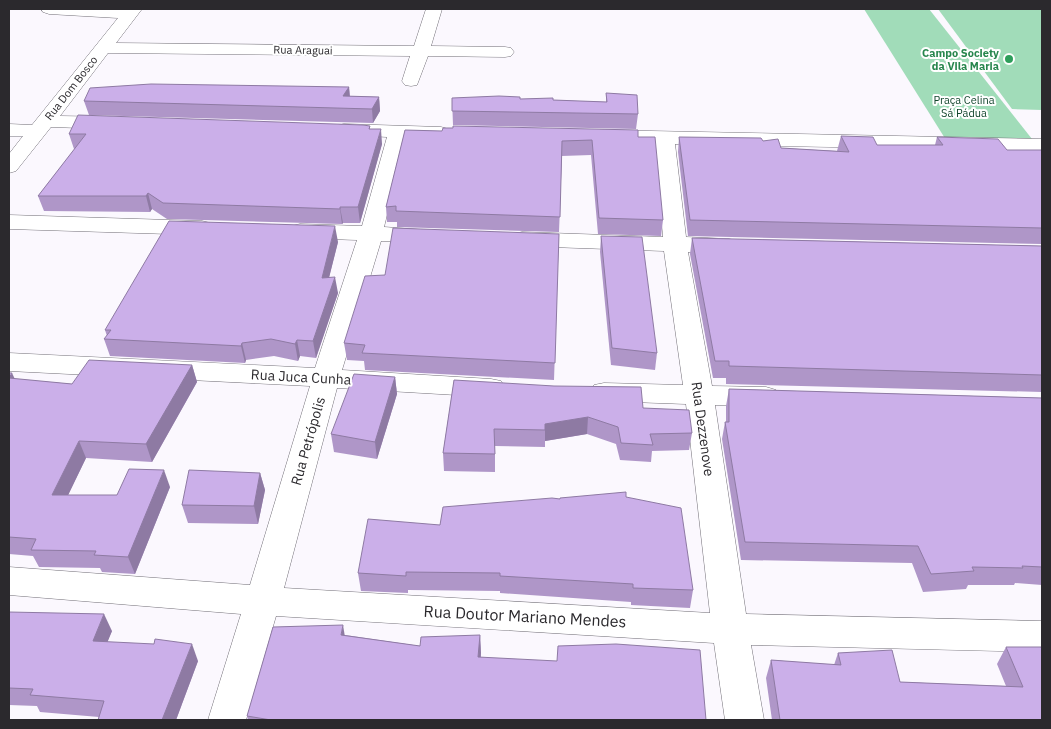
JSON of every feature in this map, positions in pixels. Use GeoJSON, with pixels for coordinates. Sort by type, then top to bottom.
{"type":"FeatureCollection","features":[{"type":"Feature","properties":{"kind":"street"},"geometry":{"type":"LineString","coordinates":[[49,9],[131,12]]}},
{"type":"Feature","properties":{"kind":"street"},"geometry":{"type":"LineString","coordinates":[[411,81],[434,9]]}},
{"type":"Feature","properties":{"kind":"street","name":"Rua Dom Bosco"},"geometry":{"type":"LineString","coordinates":[[9,168],[131,12]]}},
{"type":"Feature","properties":{"kind":"street","name":"Rua Araguai"},"geometry":{"type":"LineString","coordinates":[[102,48],[504,52]]}},
{"type":"Feature","properties":{"kind":"street"},"geometry":{"type":"LineString","coordinates":[[9,130],[41,126],[132,124]]}},
{"type":"Feature","properties":{"kind":"street"},"geometry":{"type":"LineString","coordinates":[[329,130],[457,133]]}},
{"type":"Feature","properties":{"kind":"street","name":"Rua Petrópolis"},"geometry":{"type":"LineString","coordinates":[[227,720],[326,378],[371,234],[398,132]]}},
{"type":"Feature","properties":{"kind":"street"},"geometry":{"type":"LineString","coordinates":[[585,136],[1042,145]]}},
{"type":"Feature","properties":{"kind":"street","name":"Rua Dezzenove"},"geometry":{"type":"LineString","coordinates":[[664,137],[674,245],[699,395],[744,720]]}},
{"type":"Feature","properties":{"kind":"street"},"geometry":{"type":"LineString","coordinates":[[9,222],[224,229]]}},
{"type":"Feature","properties":{"kind":"street"},"geometry":{"type":"LineString","coordinates":[[283,231],[449,236]]}},
{"type":"Feature","properties":{"kind":"street"},"geometry":{"type":"LineString","coordinates":[[498,238],[754,246]]}},
{"type":"Feature","properties":{"kind":"street","name":"Rua Juca Cunha"},"geometry":{"type":"LineString","coordinates":[[9,362],[517,389]]}},
{"type":"Feature","properties":{"kind":"street"},"geometry":{"type":"LineString","coordinates":[[574,391],[787,398]]}},
{"type":"Feature","properties":{"kind":"street","name":"Rua Doutor Mariano Mendes"},"geometry":{"type":"LineString","coordinates":[[9,581],[263,601],[730,629],[1042,637]]}},
{"type":"Feature","properties":{"kind":"green space","name":"Praça Celina Sá Pádua"},"geometry":{"type":"Polygon","coordinates":[[[864,9],[929,9],[1032,139],[946,140],[864,9]]]}},
{"type":"Feature","properties":{"kind":"green space","name":"Campo Society da Vila Maria"},"geometry":{"type":"Polygon","coordinates":[[[938,9],[1042,9],[1042,110],[1012,109],[938,9]]]}},
{"type":"Feature","properties":{"kind":"building"},"geometry":{"type":"Polygon","coordinates":[[[151,84],[349,87],[343,96],[379,97],[372,109],[84,101],[90,88],[151,84]]]}},
{"type":"Feature","properties":{"kind":"building"},"geometry":{"type":"Polygon","coordinates":[[[606,93],[637,95],[638,114],[452,111],[452,98],[499,96],[520,97],[520,99],[553,98],[553,100],[607,102],[606,93]]]}},
{"type":"Feature","properties":{"kind":"building"},"geometry":{"type":"Polygon","coordinates":[[[78,115],[363,125],[370,126],[369,129],[381,129],[358,207],[340,207],[340,209],[163,203],[148,193],[146,196],[38,196],[86,134],[69,134],[78,115]]]}},
{"type":"Feature","properties":{"kind":"building"},"geometry":{"type":"Polygon","coordinates":[[[453,126],[638,130],[638,137],[655,137],[663,220],[599,218],[592,140],[562,141],[560,217],[396,211],[396,206],[386,207],[405,130],[442,131],[443,128],[453,128],[453,126]]]}},
{"type":"Feature","properties":{"kind":"building"},"geometry":{"type":"Polygon","coordinates":[[[841,136],[873,137],[877,145],[943,145],[937,137],[998,139],[1007,150],[1042,150],[1042,228],[690,220],[679,137],[761,138],[763,141],[778,139],[781,148],[849,152],[841,136]]]}},
{"type":"Feature","properties":{"kind":"building"},"geometry":{"type":"Polygon","coordinates":[[[169,221],[335,226],[322,278],[335,277],[313,341],[297,340],[295,344],[271,339],[242,343],[241,346],[104,339],[111,330],[105,330],[169,221]]]}},
{"type":"Feature","properties":{"kind":"building"},"geometry":{"type":"Polygon","coordinates":[[[393,228],[559,234],[555,363],[362,353],[365,345],[344,343],[365,276],[385,275],[393,228]]]}},
{"type":"Feature","properties":{"kind":"building"},"geometry":{"type":"Polygon","coordinates":[[[601,236],[642,237],[657,353],[612,348],[601,236]]]}},
{"type":"Feature","properties":{"kind":"building"},"geometry":{"type":"Polygon","coordinates":[[[692,238],[1042,246],[1042,375],[729,366],[729,361],[715,361],[692,238]]]}},
{"type":"Feature","properties":{"kind":"building"},"geometry":{"type":"Polygon","coordinates":[[[89,360],[192,365],[146,444],[79,441],[52,495],[117,495],[129,469],[164,470],[128,557],[94,555],[96,551],[31,550],[36,539],[9,537],[9,378],[72,384],[89,360]]]}},
{"type":"Feature","properties":{"kind":"building"},"geometry":{"type":"Polygon","coordinates":[[[354,374],[395,377],[375,442],[331,434],[354,374]]]}},
{"type":"Feature","properties":{"kind":"building"},"geometry":{"type":"Polygon","coordinates":[[[454,380],[554,386],[641,387],[643,408],[689,410],[692,433],[650,434],[653,445],[621,443],[618,427],[588,417],[545,424],[545,430],[494,429],[495,454],[443,453],[454,380]]]}},
{"type":"Feature","properties":{"kind":"building"},"geometry":{"type":"Polygon","coordinates":[[[729,389],[1042,398],[1042,567],[972,567],[974,571],[931,574],[918,546],[745,542],[725,422],[729,422],[729,389]]]}},
{"type":"Feature","properties":{"kind":"building"},"geometry":{"type":"Polygon","coordinates":[[[189,470],[260,473],[254,506],[182,505],[189,470]]]}},
{"type":"Feature","properties":{"kind":"building"},"geometry":{"type":"Polygon","coordinates":[[[626,492],[626,497],[681,508],[693,590],[633,588],[633,584],[500,576],[500,573],[406,572],[406,576],[358,573],[368,519],[440,525],[443,507],[552,498],[560,499],[626,492]]]}},
{"type":"Feature","properties":{"kind":"building"},"geometry":{"type":"Polygon","coordinates":[[[9,612],[104,614],[93,641],[154,644],[155,639],[192,644],[162,720],[98,720],[104,701],[30,695],[33,689],[9,688],[9,612]]]}},
{"type":"Feature","properties":{"kind":"building"},"geometry":{"type":"Polygon","coordinates":[[[343,625],[341,635],[420,646],[421,637],[480,635],[478,657],[557,661],[558,646],[616,644],[700,650],[706,720],[271,720],[247,716],[273,627],[343,625]]]}},
{"type":"Feature","properties":{"kind":"building"},"geometry":{"type":"Polygon","coordinates":[[[1006,647],[1041,647],[1042,649],[1042,720],[780,720],[771,660],[841,665],[838,653],[892,650],[900,682],[1023,687],[1006,647]]]}},
{"type":"Feature","properties":{"kind":"place","name":"Campo Society da Vila Maria"},"geometry":{"type":"Point","coordinates":[1009,59]}}]}
